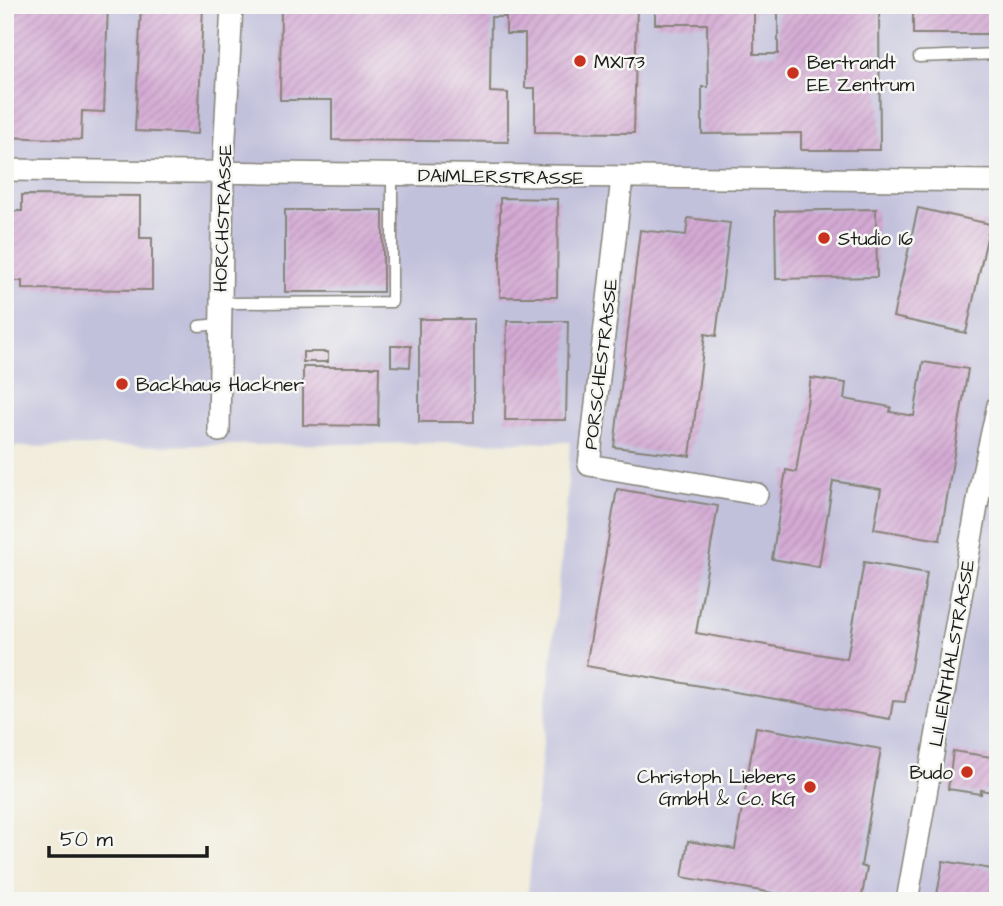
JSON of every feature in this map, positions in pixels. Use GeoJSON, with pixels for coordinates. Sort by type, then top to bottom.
{"type":"FeatureCollection","features":[{"type":"Feature","properties":{"kind":"street","name":"HORCHSTRASSE"},"geometry":{"type":"LineString","coordinates":[[219,430],[209,325],[219,300],[232,5]]}},
{"type":"Feature","properties":{"kind":"street","name":"DAIMLERSTRASSE"},"geometry":{"type":"LineString","coordinates":[[5,170],[998,181]]}},
{"type":"Feature","properties":{"kind":"street","name":"PORSCHESTRASSE"},"geometry":{"type":"LineString","coordinates":[[622,178],[589,465],[757,494]]}},
{"type":"Feature","properties":{"kind":"street","name":"LILIENTHALSTRASSE"},"geometry":{"type":"LineString","coordinates":[[907,901],[982,478],[998,405]]}},
{"type":"Feature","properties":{"kind":"lane"},"geometry":{"type":"LineString","coordinates":[[919,57],[998,54]]}},
{"type":"Feature","properties":{"kind":"lane"},"geometry":{"type":"LineString","coordinates":[[219,300],[234,303],[392,302],[392,174]]}},
{"type":"Feature","properties":{"kind":"shaded area"},"geometry":{"type":"Polygon","coordinates":[[[5,5],[998,5],[998,901],[527,901],[566,515],[570,442],[5,447],[5,5]]]}},
{"type":"Feature","properties":{"kind":"building"},"geometry":{"type":"Polygon","coordinates":[[[5,5],[108,5],[104,112],[82,111],[81,140],[5,137],[5,5]]]}},
{"type":"Feature","properties":{"kind":"building"},"geometry":{"type":"Polygon","coordinates":[[[141,5],[203,5],[198,134],[135,131],[141,5]]]}},
{"type":"Feature","properties":{"kind":"building"},"geometry":{"type":"Polygon","coordinates":[[[281,5],[637,5],[634,133],[535,132],[535,88],[525,88],[525,34],[506,34],[506,17],[491,17],[490,92],[508,93],[508,142],[332,140],[332,100],[280,100],[281,5]]]}},
{"type":"Feature","properties":{"kind":"building","name":"Bertrandt EE Zentrum"},"geometry":{"type":"Polygon","coordinates":[[[655,5],[879,5],[880,150],[801,150],[801,133],[702,134],[702,87],[708,87],[707,24],[655,24],[655,5]],[[754,11],[754,54],[778,54],[778,11],[754,11]]]}},
{"type":"Feature","properties":{"kind":"building"},"geometry":{"type":"Polygon","coordinates":[[[913,5],[998,5],[998,34],[913,34],[913,5]]]}},
{"type":"Feature","properties":{"kind":"building"},"geometry":{"type":"Polygon","coordinates":[[[22,195],[140,196],[140,238],[152,238],[152,290],[22,289],[22,281],[5,281],[5,211],[22,211],[22,195]]]}},
{"type":"Feature","properties":{"kind":"building"},"geometry":{"type":"Polygon","coordinates":[[[500,198],[558,199],[557,297],[500,297],[500,198]]]}},
{"type":"Feature","properties":{"kind":"building"},"geometry":{"type":"Polygon","coordinates":[[[918,208],[990,224],[966,333],[893,317],[918,208]]]}},
{"type":"Feature","properties":{"kind":"building"},"geometry":{"type":"Polygon","coordinates":[[[876,209],[877,277],[776,279],[775,211],[876,209]]]}},
{"type":"Feature","properties":{"kind":"building"},"geometry":{"type":"Polygon","coordinates":[[[285,210],[383,210],[383,292],[285,292],[285,210]]]}},
{"type":"Feature","properties":{"kind":"building"},"geometry":{"type":"Polygon","coordinates":[[[688,218],[730,223],[716,336],[705,334],[690,456],[614,447],[640,230],[686,235],[688,218]]]}},
{"type":"Feature","properties":{"kind":"building"},"geometry":{"type":"Polygon","coordinates":[[[419,319],[474,319],[474,422],[419,422],[419,319]]]}},
{"type":"Feature","properties":{"kind":"building"},"geometry":{"type":"Polygon","coordinates":[[[507,321],[568,321],[566,420],[505,420],[507,321]]]}},
{"type":"Feature","properties":{"kind":"building"},"geometry":{"type":"Polygon","coordinates":[[[391,346],[411,346],[410,367],[391,366],[391,346]]]}},
{"type":"Feature","properties":{"kind":"building"},"geometry":{"type":"Polygon","coordinates":[[[303,352],[328,352],[328,362],[303,362],[303,352]]]}},
{"type":"Feature","properties":{"kind":"building"},"geometry":{"type":"Polygon","coordinates":[[[923,362],[968,369],[940,540],[874,529],[881,489],[833,481],[819,567],[772,559],[786,470],[796,472],[811,378],[846,383],[844,399],[891,407],[890,412],[914,416],[923,362]]]}},
{"type":"Feature","properties":{"kind":"building"},"geometry":{"type":"Polygon","coordinates":[[[303,367],[379,367],[378,426],[303,425],[303,367]]]}},
{"type":"Feature","properties":{"kind":"building"},"geometry":{"type":"Polygon","coordinates":[[[617,489],[718,506],[696,633],[847,659],[864,562],[927,573],[905,702],[893,701],[890,719],[586,666],[617,489]]]}},
{"type":"Feature","properties":{"kind":"building","name":"Christoph Liebers GmbH & Co. KG"},"geometry":{"type":"Polygon","coordinates":[[[756,727],[881,749],[861,866],[867,868],[861,901],[818,901],[682,877],[688,841],[735,849],[756,727]]]}},
{"type":"Feature","properties":{"kind":"building","name":"Budo"},"geometry":{"type":"Polygon","coordinates":[[[953,751],[998,758],[998,793],[981,790],[981,794],[948,789],[953,751]]]}},
{"type":"Feature","properties":{"kind":"building"},"geometry":{"type":"Polygon","coordinates":[[[943,861],[998,870],[996,901],[972,901],[937,895],[943,861]]]}},
{"type":"Feature","properties":{"kind":"place","name":"MX173"},"geometry":{"type":"Point","coordinates":[580,61]}},
{"type":"Feature","properties":{"kind":"place","name":"Bertrandt EE Zentrum"},"geometry":{"type":"Point","coordinates":[793,73]}},
{"type":"Feature","properties":{"kind":"place","name":"Studio 16"},"geometry":{"type":"Point","coordinates":[824,238]}},
{"type":"Feature","properties":{"kind":"place","name":"Backhaus Hackner"},"geometry":{"type":"Point","coordinates":[122,384]}},
{"type":"Feature","properties":{"kind":"place","name":"Budo"},"geometry":{"type":"Point","coordinates":[967,772]}},
{"type":"Feature","properties":{"kind":"place","name":"Christoph Liebers GmbH & Co. KG"},"geometry":{"type":"Point","coordinates":[810,787]}}]}
